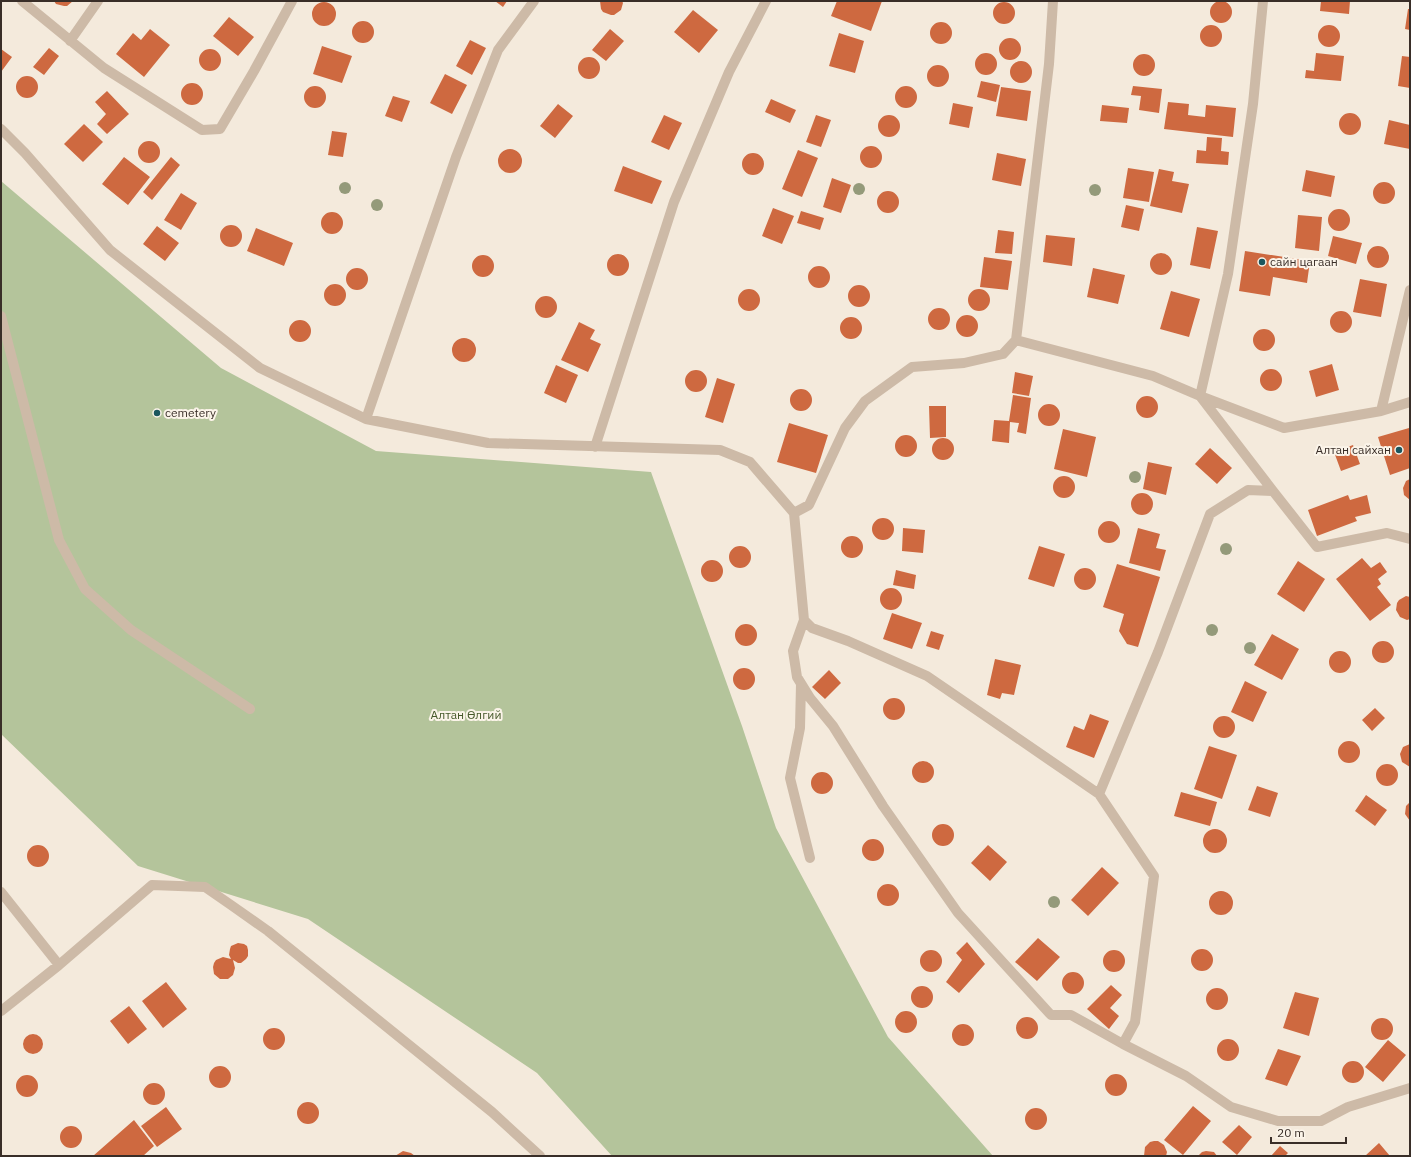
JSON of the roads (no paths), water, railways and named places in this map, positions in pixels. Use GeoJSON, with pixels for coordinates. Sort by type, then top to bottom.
{"type":"FeatureCollection","features":[{"type":"Feature","properties":{"kind":"street"},"geometry":{"type":"LineString","coordinates":[[22,1],[104,68],[202,130],[220,129],[292,1]]}},
{"type":"Feature","properties":{"kind":"street"},"geometry":{"type":"LineString","coordinates":[[70,41],[98,1]]}},
{"type":"Feature","properties":{"kind":"street"},"geometry":{"type":"LineString","coordinates":[[366,419],[456,157],[498,50],[534,1]]}},
{"type":"Feature","properties":{"kind":"street"},"geometry":{"type":"LineString","coordinates":[[596,447],[674,202],[729,72],[766,1]]}},
{"type":"Feature","properties":{"kind":"street"},"geometry":{"type":"LineString","coordinates":[[794,512],[809,505],[845,428],[865,401],[912,367],[964,363],[1003,354],[1016,340],[1048,64],[1053,1]]}},
{"type":"Feature","properties":{"kind":"street"},"geometry":{"type":"LineString","coordinates":[[1200,396],[1228,274],[1253,104],[1263,1]]}},
{"type":"Feature","properties":{"kind":"street"},"geometry":{"type":"LineString","coordinates":[[1,129],[25,153],[110,250],[260,368],[366,419],[488,443],[720,450],[750,462],[794,512],[804,620],[793,651],[797,676],[801,684],[810,698],[833,726],[883,806],[958,913],[1051,1015],[1071,1015],[1123,1044],[1186,1076],[1231,1107],[1278,1121],[1321,1121],[1348,1107],[1410,1088]]}},
{"type":"Feature","properties":{"kind":"street"},"geometry":{"type":"LineString","coordinates":[[1381,411],[1410,290]]}},
{"type":"Feature","properties":{"kind":"street"},"geometry":{"type":"LineString","coordinates":[[1,316],[58,540],[85,589],[131,630],[250,710]]}},
{"type":"Feature","properties":{"kind":"street"},"geometry":{"type":"LineString","coordinates":[[1016,340],[1153,376],[1200,396],[1284,428],[1381,411],[1410,402]]}},
{"type":"Feature","properties":{"kind":"street"},"geometry":{"type":"LineString","coordinates":[[1200,396],[1317,547],[1387,533],[1410,539]]}},
{"type":"Feature","properties":{"kind":"street"},"geometry":{"type":"LineString","coordinates":[[1099,794],[1158,652],[1210,514],[1248,490],[1273,491]]}},
{"type":"Feature","properties":{"kind":"street"},"geometry":{"type":"LineString","coordinates":[[804,620],[812,628],[848,641],[927,676],[1099,794],[1154,876],[1135,1022],[1123,1044]]}},
{"type":"Feature","properties":{"kind":"street"},"geometry":{"type":"LineString","coordinates":[[801,684],[800,728],[790,778],[810,858]]}},
{"type":"Feature","properties":{"kind":"street"},"geometry":{"type":"LineString","coordinates":[[1,1012],[59,965],[152,885],[205,886],[268,931],[492,1112],[540,1156]]}},
{"type":"Feature","properties":{"kind":"street"},"geometry":{"type":"LineString","coordinates":[[1,892],[59,965]]}},
{"type":"Feature","properties":{"kind":"place","name":"сайн цагаан"},"geometry":{"type":"Point","coordinates":[1262,262]}},
{"type":"Feature","properties":{"kind":"place","name":"cemetery"},"geometry":{"type":"Point","coordinates":[157,413]}},
{"type":"Feature","properties":{"kind":"place","name":"Алтан сайхан"},"geometry":{"type":"Point","coordinates":[1399,450]}},
{"type":"Feature","properties":{"kind":"park label","name":"Алтан Өлгий"},"geometry":{"type":"Point","coordinates":[466,715]}}]}
